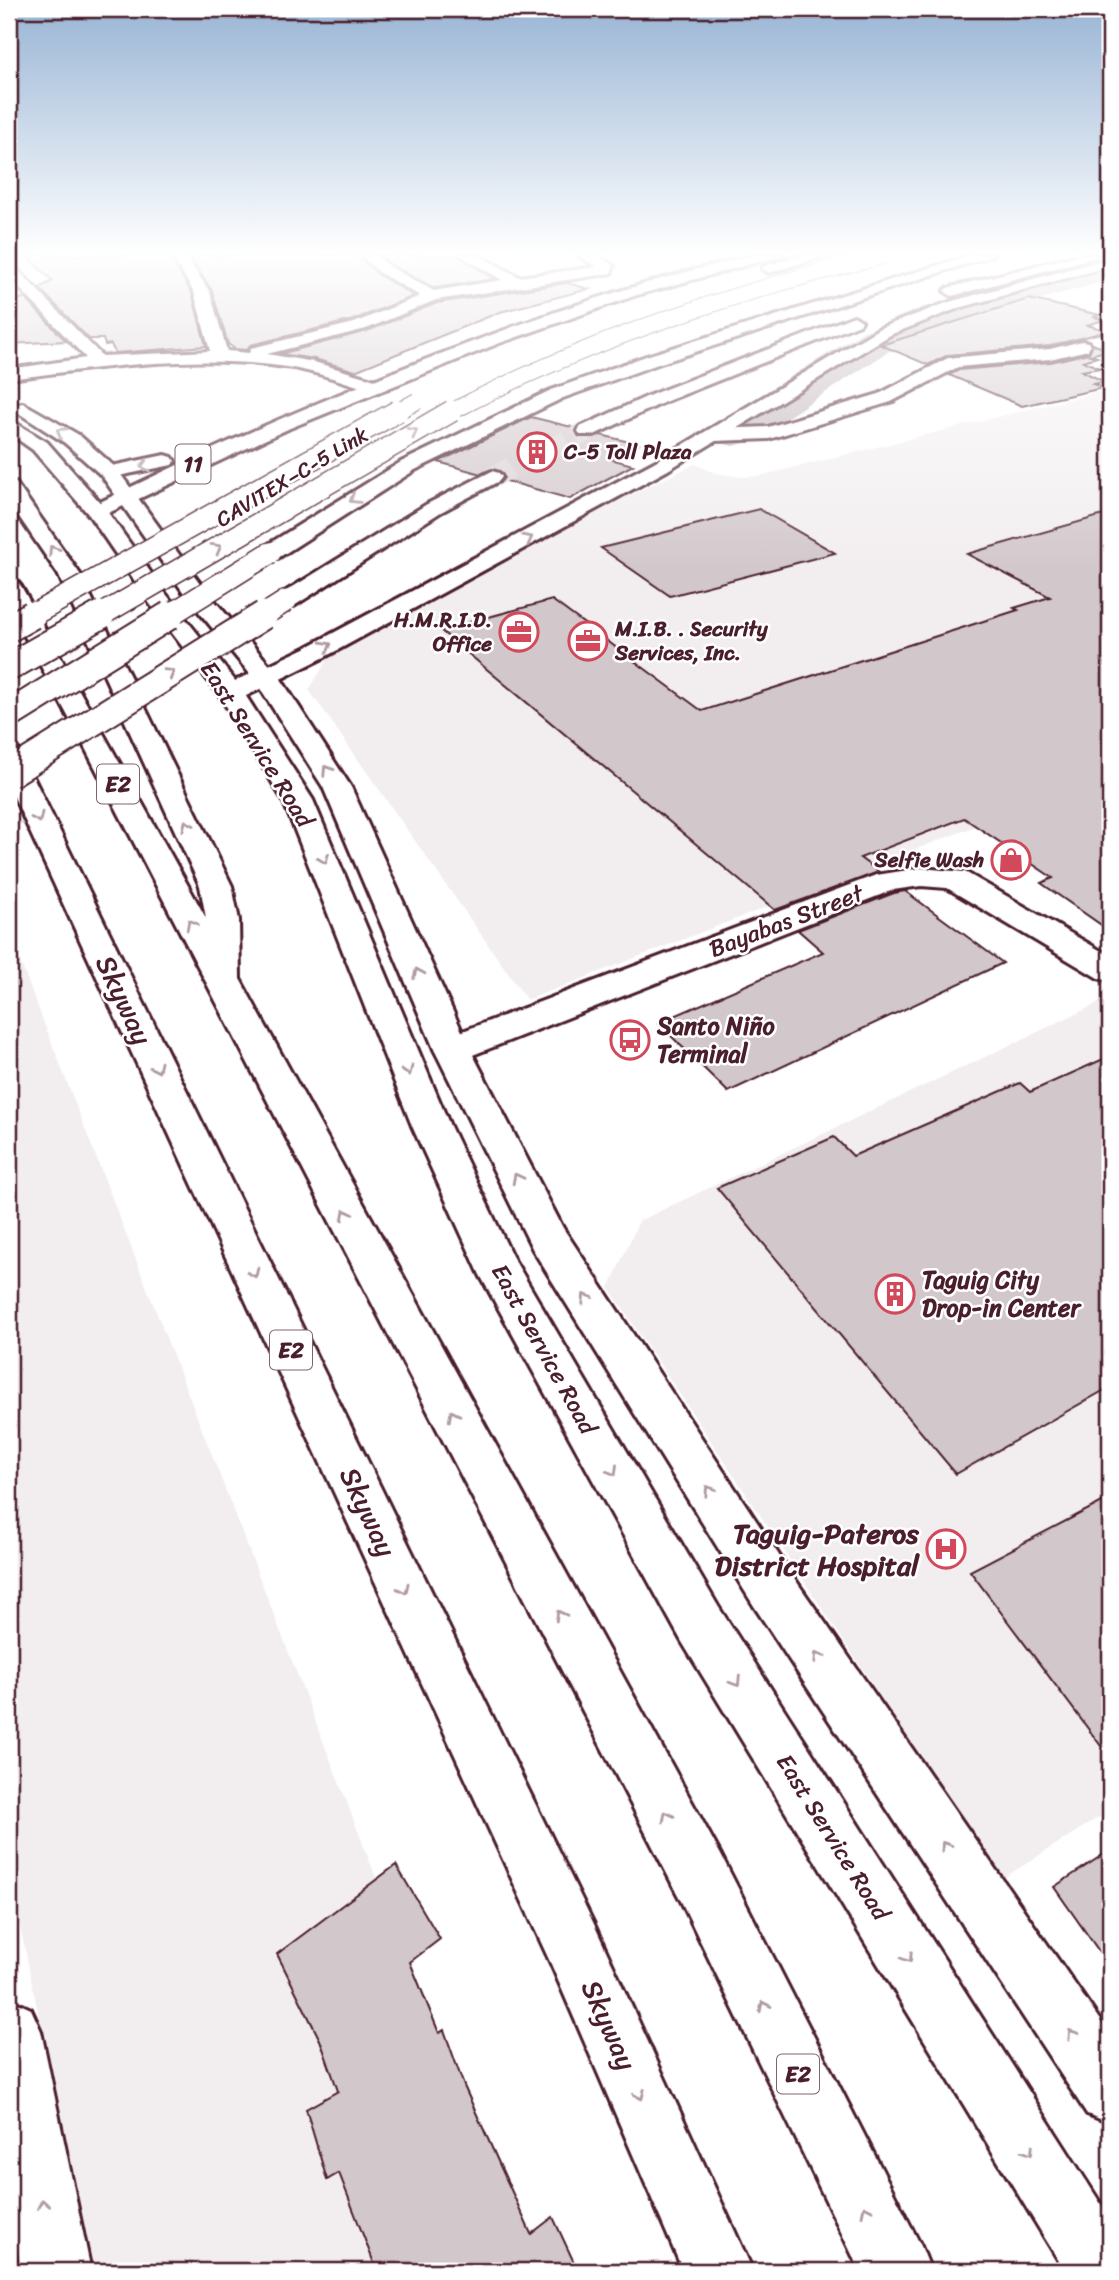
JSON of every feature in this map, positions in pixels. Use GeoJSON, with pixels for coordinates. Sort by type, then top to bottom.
{"type":"FeatureCollection","features":[{"type":"Feature","properties":{"kind":"main road"},"geometry":{"type":"LineString","coordinates":[[9,374],[117,361]]}},
{"type":"Feature","properties":{"kind":"main road"},"geometry":{"type":"LineString","coordinates":[[279,361],[294,363],[376,386]]}},
{"type":"Feature","properties":{"kind":"main road","name":"11"},"geometry":{"type":"LineString","coordinates":[[97,511],[258,433],[441,361]]}},
{"type":"Feature","properties":{"kind":"main road","name":"CAVITEX–C-5 Link"},"geometry":{"type":"LineString","coordinates":[[9,667],[412,432],[557,361]]}},
{"type":"Feature","properties":{"kind":"main road"},"geometry":{"type":"LineString","coordinates":[[9,716],[416,462],[568,389],[648,361]]}},
{"type":"Feature","properties":{"kind":"main road"},"geometry":{"type":"LineString","coordinates":[[587,431],[661,397],[753,361]]}},
{"type":"Feature","properties":{"kind":"main road"},"geometry":{"type":"LineString","coordinates":[[231,693],[586,508],[715,435],[833,361]]}},
{"type":"Feature","properties":{"kind":"main road"},"geometry":{"type":"LineString","coordinates":[[715,435],[769,433],[885,398],[954,362],[961,361]]}},
{"type":"Feature","properties":{"kind":"main road","name":"CAVITEX–C-5 Link"},"geometry":{"type":"LineString","coordinates":[[9,628],[348,437],[436,392]]}},
{"type":"Feature","properties":{"kind":"main road","name":"East Service Road"},"geometry":{"type":"LineString","coordinates":[[9,399],[72,439],[109,472],[194,591],[266,676],[337,787],[452,1049],[548,1238],[772,1589],[1110,2091]]}},
{"type":"Feature","properties":{"kind":"main road","name":"East Service Road"},"geometry":{"type":"LineString","coordinates":[[9,425],[40,446],[97,511],[158,599],[231,693],[303,810],[431,1126],[495,1263],[700,1624],[1104,2271]]}},
{"type":"Feature","properties":{"kind":"main road"},"geometry":{"type":"LineString","coordinates":[[109,472],[147,466],[258,433]]}},
{"type":"Feature","properties":{"kind":"main road"},"geometry":{"type":"LineString","coordinates":[[9,774],[434,508],[492,477]]}},
{"type":"Feature","properties":{"kind":"main road","name":"E2"},"geometry":{"type":"LineString","coordinates":[[9,487],[69,574],[216,886],[223,919],[223,984]]}},
{"type":"Feature","properties":{"kind":"main road","name":"E2"},"geometry":{"type":"LineString","coordinates":[[9,586],[91,732],[699,1876],[896,2271]]}},
{"type":"Feature","properties":{"kind":"main road","name":"Skyway"},"geometry":{"type":"LineString","coordinates":[[9,756],[572,1943],[718,2271]]}},
{"type":"Feature","properties":{"kind":"main road","name":"Bayabas Street"},"geometry":{"type":"LineString","coordinates":[[452,1049],[887,882],[921,877],[954,879],[1107,964]]}},
{"type":"Feature","properties":{"kind":"main road"},"geometry":{"type":"LineString","coordinates":[[495,1263],[548,1238]]}},
{"type":"Feature","properties":{"kind":"main road"},"geometry":{"type":"LineString","coordinates":[[9,2031],[56,2271]]}},
{"type":"Feature","properties":{"kind":"shaded area"},"geometry":{"type":"Polygon","coordinates":[[[1110,389],[1110,774],[527,1000],[309,690],[327,660],[352,644],[616,502],[695,464],[715,473],[741,477],[760,476],[1110,389]]]}},
{"type":"Feature","properties":{"kind":"shaded area"},"geometry":{"type":"Polygon","coordinates":[[[9,933],[529,2271],[92,2271],[9,1873],[9,933]]]}},
{"type":"Feature","properties":{"kind":"shaded area","name":"Taguig-Pateros District Hospital"},"geometry":{"type":"Polygon","coordinates":[[[1105,1000],[1110,1003],[1110,1810],[1002,1879],[609,1288],[639,1221],[1105,1000]]]}},
{"type":"Feature","properties":{"kind":"building"},"geometry":{"type":"Polygon","coordinates":[[[323,361],[379,361],[355,371],[323,361]]]}},
{"type":"Feature","properties":{"kind":"building"},"geometry":{"type":"Polygon","coordinates":[[[1084,361],[1100,368],[1082,371],[1105,382],[1093,384],[1103,388],[1022,406],[949,375],[959,370],[1084,361]]]}},
{"type":"Feature","properties":{"kind":"building","name":"C-5 Toll Plaza"},"geometry":{"type":"Polygon","coordinates":[[[531,417],[576,428],[580,438],[601,435],[638,444],[610,459],[633,465],[570,499],[503,480],[504,475],[500,470],[491,469],[481,474],[438,462],[531,417]]]}},
{"type":"Feature","properties":{"kind":"building"},"geometry":{"type":"Polygon","coordinates":[[[759,509],[835,553],[670,596],[601,548],[759,509]]]}},
{"type":"Feature","properties":{"kind":"building"},"geometry":{"type":"Polygon","coordinates":[[[1110,513],[1110,931],[1041,883],[1053,878],[964,818],[860,858],[879,872],[775,910],[440,630],[552,600],[702,711],[1018,610],[1014,608],[1050,597],[967,554],[1110,513]]]}},
{"type":"Feature","properties":{"kind":"building"},"geometry":{"type":"Polygon","coordinates":[[[905,891],[1003,963],[728,1092],[658,1023],[823,952],[798,930],[905,891]]]}},
{"type":"Feature","properties":{"kind":"building"},"geometry":{"type":"Polygon","coordinates":[[[1110,1056],[1110,1387],[956,1474],[717,1188],[834,1137],[853,1156],[1020,1083],[1030,1092],[1110,1056]]]}},
{"type":"Feature","properties":{"kind":"building"},"geometry":{"type":"Polygon","coordinates":[[[1110,1498],[1110,1758],[970,1571],[1110,1498]]]}},
{"type":"Feature","properties":{"kind":"building"},"geometry":{"type":"Polygon","coordinates":[[[1110,1850],[1110,1967],[1054,1887],[1110,1850]]]}},
{"type":"Feature","properties":{"kind":"building"},"geometry":{"type":"Polygon","coordinates":[[[396,1865],[440,1939],[410,1962],[439,2033],[444,2030],[464,2086],[531,2234],[553,2217],[578,2271],[377,2271],[339,2173],[327,2180],[306,2109],[338,2091],[320,2040],[277,1954],[396,1865]]]}},
{"type":"Feature","properties":{"kind":"waterway"},"geometry":{"type":"LineString","coordinates":[[733,432],[845,361]]}},
{"type":"Feature","properties":{"kind":"tunnel"},"geometry":{"type":"LineString","coordinates":[[492,477],[587,431]]}},
{"type":"Feature","properties":{"kind":"place","name":"C-5 Toll Plaza"},"geometry":{"type":"Point","coordinates":[537,452]}},
{"type":"Feature","properties":{"kind":"place","name":"H.M.R.I.D. Office"},"geometry":{"type":"Point","coordinates":[519,632]}},
{"type":"Feature","properties":{"kind":"place","name":"M.I.B. . Security Services, Inc."},"geometry":{"type":"Point","coordinates":[588,641]}},
{"type":"Feature","properties":{"kind":"place","name":"Selfie Wash"},"geometry":{"type":"Point","coordinates":[1011,860]}},
{"type":"Feature","properties":{"kind":"place","name":"Santo Niño Terminal"},"geometry":{"type":"Point","coordinates":[630,1040]}},
{"type":"Feature","properties":{"kind":"place","name":"Taguig City Drop-in Center"},"geometry":{"type":"Point","coordinates":[895,1294]}},
{"type":"Feature","properties":{"kind":"place","name":"Taguig-Pateros District Hospital"},"geometry":{"type":"Point","coordinates":[946,1549]}}]}
